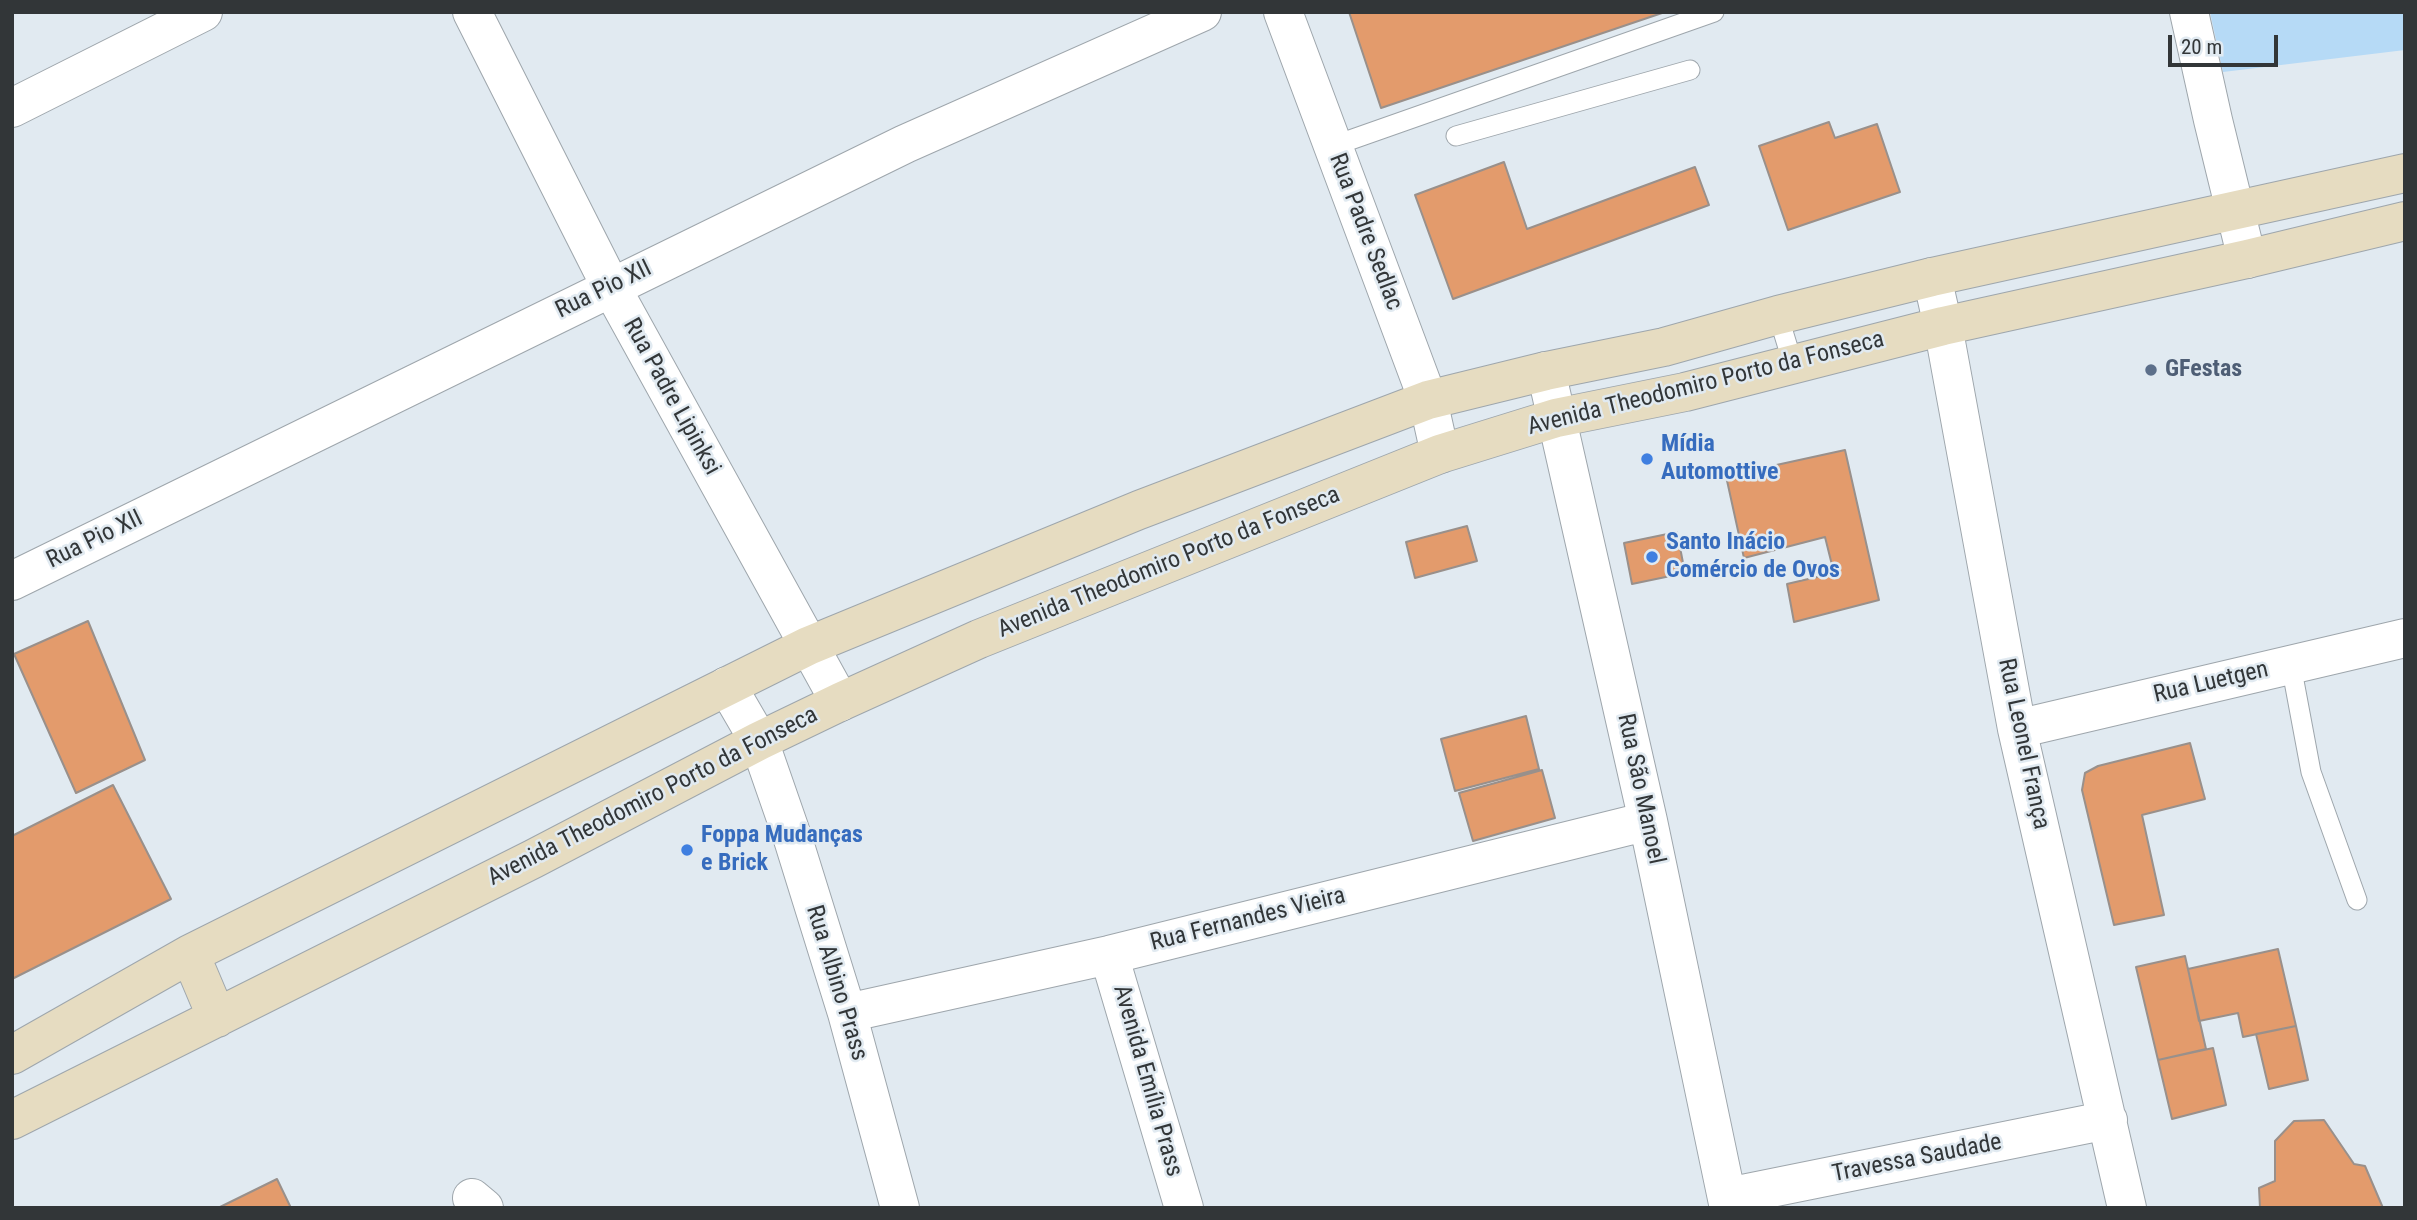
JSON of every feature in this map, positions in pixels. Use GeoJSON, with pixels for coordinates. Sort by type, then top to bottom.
{"type":"FeatureCollection","features":[{"type":"Feature","properties":{"kind":"main road","name":"Avenida Theodomiro Porto da Fonseca"},"geometry":{"type":"LineString","coordinates":[[12,1055],[190,954],[808,646],[1139,510],[1428,400],[1546,371],[1664,347],[1778,315],[1932,277],[2396,175]]}},
{"type":"Feature","properties":{"kind":"main road"},"geometry":{"type":"LineString","coordinates":[[2396,175],[2402,221]]}},
{"type":"Feature","properties":{"kind":"main road","name":"Avenida Theodomiro Porto da Fonseca"},"geometry":{"type":"LineString","coordinates":[[12,1120],[840,702],[979,639],[1440,454],[1556,418],[1685,391],[1943,326],[2402,221]]}},
{"type":"Feature","properties":{"kind":"main road"},"geometry":{"type":"LineString","coordinates":[[1139,510],[1161,566]]}},
{"type":"Feature","properties":{"kind":"main road"},"geometry":{"type":"LineString","coordinates":[[959,584],[979,639]]}},
{"type":"Feature","properties":{"kind":"main road"},"geometry":{"type":"LineString","coordinates":[[190,954],[217,1018]]}},
{"type":"Feature","properties":{"kind":"street"},"geometry":{"type":"LineString","coordinates":[[12,108],[203,12]]}},
{"type":"Feature","properties":{"kind":"street","name":"Rua Padre Lipinksi"},"geometry":{"type":"LineString","coordinates":[[472,12],[611,287],[840,702]]}},
{"type":"Feature","properties":{"kind":"street","name":"Rua Pio XII"},"geometry":{"type":"LineString","coordinates":[[12,581],[905,144],[1202,12]]}},
{"type":"Feature","properties":{"kind":"street","name":"Rua Padre Sedlac"},"geometry":{"type":"LineString","coordinates":[[1283,12],[1428,400],[1440,454]]}},
{"type":"Feature","properties":{"kind":"street"},"geometry":{"type":"LineString","coordinates":[[2189,12],[2247,258]]}},
{"type":"Feature","properties":{"kind":"street","name":"Rua Leonel França"},"geometry":{"type":"LineString","coordinates":[[1932,277],[2017,729],[2127,1208]]}},
{"type":"Feature","properties":{"kind":"street","name":"Rua São Manoel"},"geometry":{"type":"LineString","coordinates":[[1546,371],[1647,821],[1728,1202]]}},
{"type":"Feature","properties":{"kind":"street","name":"Rua Luetgen"},"geometry":{"type":"LineString","coordinates":[[2017,729],[2405,638]]}},
{"type":"Feature","properties":{"kind":"street","name":"Rua Albino Prass"},"geometry":{"type":"LineString","coordinates":[[727,687],[759,741],[792,836],[847,1013],[900,1208]]}},
{"type":"Feature","properties":{"kind":"street","name":"Rua Fernandes Vieira"},"geometry":{"type":"LineString","coordinates":[[847,1013],[1109,955],[1647,821]]}},
{"type":"Feature","properties":{"kind":"street","name":"Avenida Emília Prass"},"geometry":{"type":"LineString","coordinates":[[1109,955],[1184,1208]]}},
{"type":"Feature","properties":{"kind":"street","name":"Travessa Saudade"},"geometry":{"type":"LineString","coordinates":[[1728,1202],[2108,1120]]}},
{"type":"Feature","properties":{"kind":"lane"},"geometry":{"type":"LineString","coordinates":[[1333,146],[1714,12]]}},
{"type":"Feature","properties":{"kind":"lane"},"geometry":{"type":"LineString","coordinates":[[1456,136],[1690,70]]}},
{"type":"Feature","properties":{"kind":"lane"},"geometry":{"type":"LineString","coordinates":[[1778,315],[1793,364]]}},
{"type":"Feature","properties":{"kind":"lane"},"geometry":{"type":"LineString","coordinates":[[2291,664],[2311,772],[2357,900]]}},
{"type":"Feature","properties":{"kind":"shaded area"},"geometry":{"type":"Polygon","coordinates":[[[2210,12],[2405,12],[2405,50],[2223,72],[2210,12]]]}},
{"type":"Feature","properties":{"kind":"building"},"geometry":{"type":"Polygon","coordinates":[[[1349,12],[1665,12],[1381,108],[1349,12]]]}},
{"type":"Feature","properties":{"kind":"building"},"geometry":{"type":"Polygon","coordinates":[[[1829,122],[1835,138],[1877,124],[1900,192],[1788,230],[1759,146],[1829,122]]]}},
{"type":"Feature","properties":{"kind":"building"},"geometry":{"type":"Polygon","coordinates":[[[1504,162],[1527,229],[1695,167],[1709,205],[1453,299],[1415,195],[1504,162]]]}},
{"type":"Feature","properties":{"kind":"building"},"geometry":{"type":"Polygon","coordinates":[[[1845,450],[1879,600],[1794,622],[1787,584],[1834,573],[1825,537],[1744,558],[1726,476],[1845,450]]]}},
{"type":"Feature","properties":{"kind":"building"},"geometry":{"type":"Polygon","coordinates":[[[1467,526],[1477,561],[1415,578],[1406,542],[1467,526]]]}},
{"type":"Feature","properties":{"kind":"building"},"geometry":{"type":"Polygon","coordinates":[[[1677,532],[1685,573],[1632,584],[1624,543],[1677,532]]]}},
{"type":"Feature","properties":{"kind":"building"},"geometry":{"type":"Polygon","coordinates":[[[88,621],[145,760],[76,793],[14,654],[88,621]]]}},
{"type":"Feature","properties":{"kind":"building"},"geometry":{"type":"Polygon","coordinates":[[[1526,716],[1539,769],[1455,791],[1441,739],[1526,716]]]}},
{"type":"Feature","properties":{"kind":"building"},"geometry":{"type":"Polygon","coordinates":[[[2190,743],[2205,799],[2142,815],[2164,915],[2114,925],[2082,790],[2085,773],[2098,766],[2190,743]]]}},
{"type":"Feature","properties":{"kind":"building"},"geometry":{"type":"Polygon","coordinates":[[[1542,770],[1555,818],[1473,841],[1459,793],[1542,770]]]}},
{"type":"Feature","properties":{"kind":"building"},"geometry":{"type":"Polygon","coordinates":[[[113,785],[171,899],[12,979],[12,836],[113,785]]]}},
{"type":"Feature","properties":{"kind":"building"},"geometry":{"type":"Polygon","coordinates":[[[2278,949],[2296,1026],[2243,1037],[2238,1013],[2199,1021],[2188,969],[2278,949]]]}},
{"type":"Feature","properties":{"kind":"building"},"geometry":{"type":"Polygon","coordinates":[[[2185,956],[2206,1049],[2158,1060],[2136,967],[2185,956]]]}},
{"type":"Feature","properties":{"kind":"building"},"geometry":{"type":"Polygon","coordinates":[[[2296,1026],[2308,1080],[2269,1089],[2256,1034],[2296,1026]]]}},
{"type":"Feature","properties":{"kind":"building"},"geometry":{"type":"Polygon","coordinates":[[[2213,1048],[2226,1105],[2172,1119],[2158,1060],[2213,1048]]]}},
{"type":"Feature","properties":{"kind":"building"},"geometry":{"type":"Polygon","coordinates":[[[2324,1120],[2354,1164],[2365,1166],[2383,1208],[2260,1208],[2259,1188],[2275,1181],[2275,1141],[2294,1121],[2324,1120]]]}},
{"type":"Feature","properties":{"kind":"building"},"geometry":{"type":"Polygon","coordinates":[[[277,1179],[291,1208],[218,1208],[277,1179]]]}},
{"type":"Feature","properties":{"kind":"place","name":"GFestas"},"geometry":{"type":"Point","coordinates":[2151,370]}},
{"type":"Feature","properties":{"kind":"place","name":"Mídia Automottive"},"geometry":{"type":"Point","coordinates":[1647,459]}},
{"type":"Feature","properties":{"kind":"place","name":"Santo Inácio Comércio de Ovos"},"geometry":{"type":"Point","coordinates":[1652,557]}},
{"type":"Feature","properties":{"kind":"place","name":"Foppa Mudanças e Brick"},"geometry":{"type":"Point","coordinates":[687,850]}}]}
